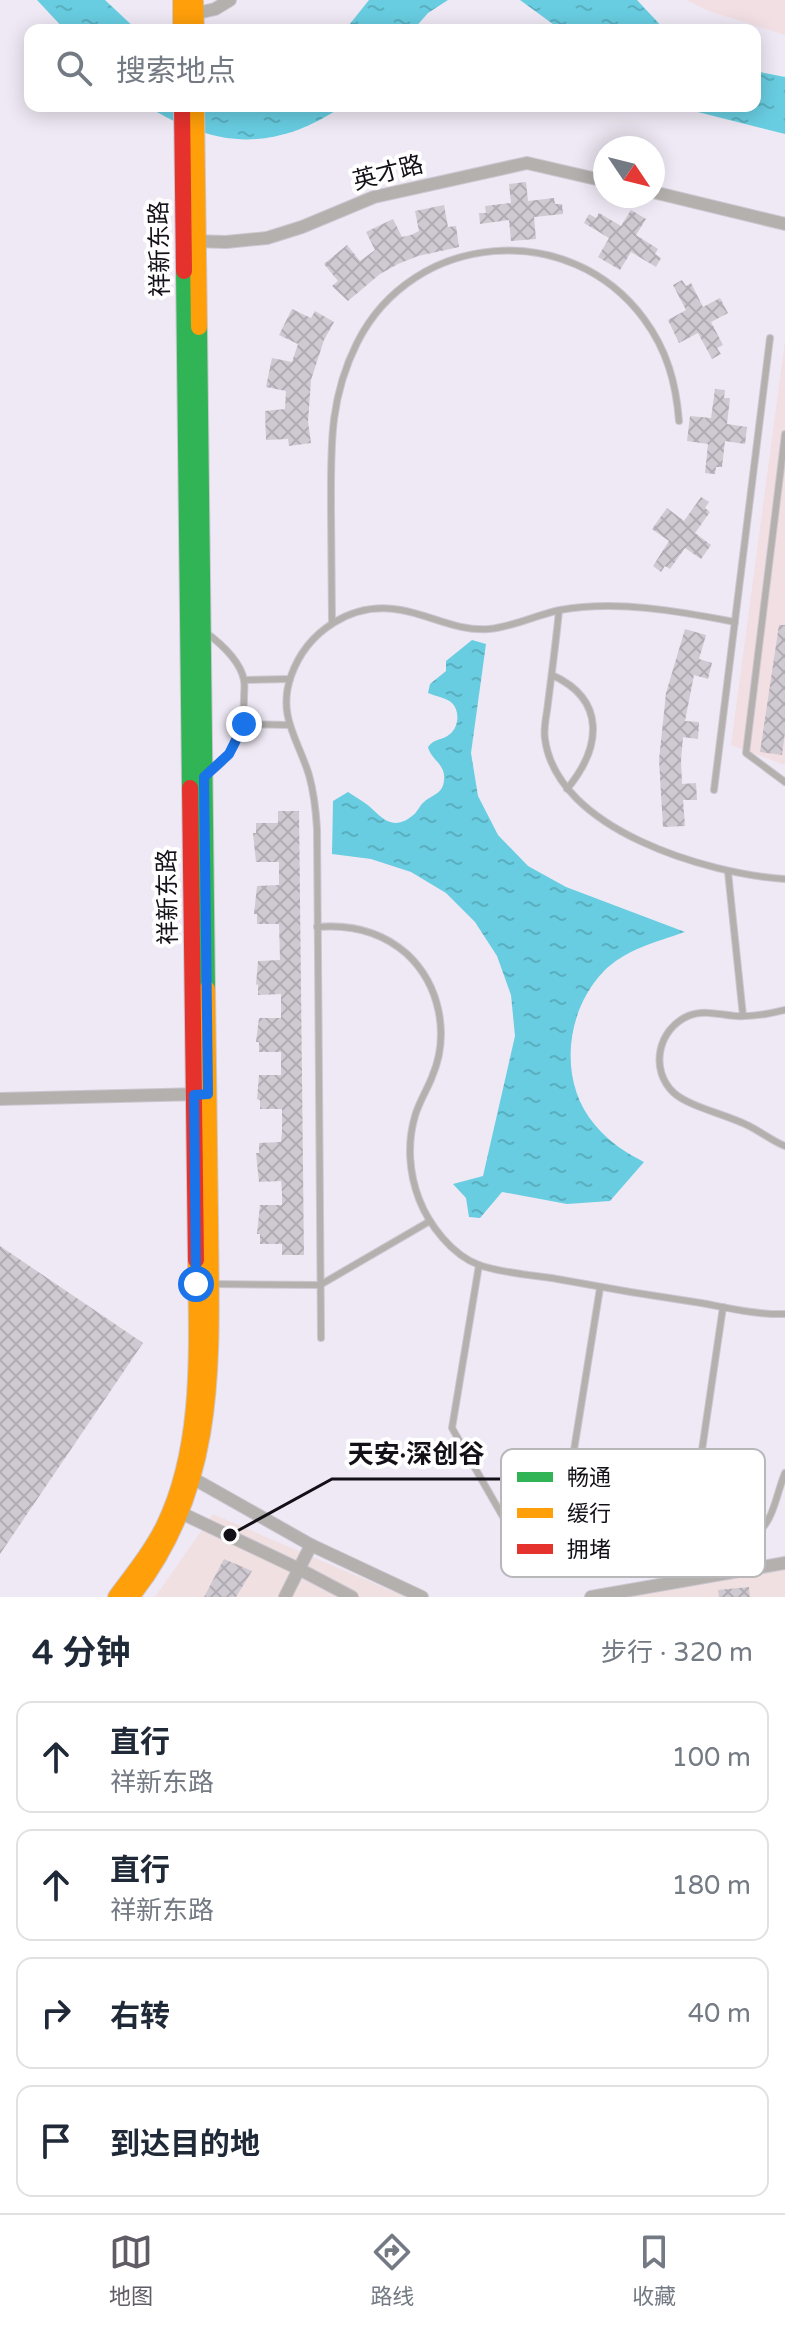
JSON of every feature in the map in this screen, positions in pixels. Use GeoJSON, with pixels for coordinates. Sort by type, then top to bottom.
{"type":"FeatureCollection","features":[{"type":"Feature","properties":{"kind":"street"},"geometry":{"type":"LineString","coordinates":[[188,15],[215,9],[230,0]]}},
{"type":"Feature","properties":{"kind":"street"},"geometry":{"type":"LineString","coordinates":[[183,112],[190,176]]}},
{"type":"Feature","properties":{"kind":"street"},"geometry":{"type":"LineString","coordinates":[[190,176],[195,112]]}},
{"type":"Feature","properties":{"kind":"street","name":"英才路"},"geometry":{"type":"LineString","coordinates":[[191,241],[267,238],[374,197],[527,163],[593,178]]}},
{"type":"Feature","properties":{"kind":"street","name":"祥新东路"},"geometry":{"type":"LineString","coordinates":[[131,1597],[166,1548],[189,1476],[203,1444],[208,1406],[203,1284],[190,176]]}},
{"type":"Feature","properties":{"kind":"street"},"geometry":{"type":"LineString","coordinates":[[665,195],[785,224]]}},
{"type":"Feature","properties":{"kind":"street","name":"祥新东路"},"geometry":{"type":"LineString","coordinates":[[191,241],[204,777],[201,1094]]}},
{"type":"Feature","properties":{"kind":"street"},"geometry":{"type":"LineString","coordinates":[[0,1099],[201,1094]]}},
{"type":"Feature","properties":{"kind":"street"},"geometry":{"type":"LineString","coordinates":[[189,1476],[311,1545],[422,1597]]}},
{"type":"Feature","properties":{"kind":"street"},"geometry":{"type":"LineString","coordinates":[[177,1510],[352,1597]]}},
{"type":"Feature","properties":{"kind":"street","name":"祥新东路"},"geometry":{"type":"LineString","coordinates":[[116,1597],[177,1510]]}},
{"type":"Feature","properties":{"kind":"street"},"geometry":{"type":"LineString","coordinates":[[285,1597],[311,1545]]}},
{"type":"Feature","properties":{"kind":"street"},"geometry":{"type":"LineString","coordinates":[[765,1567],[785,1563]]}},
{"type":"Feature","properties":{"kind":"street"},"geometry":{"type":"LineString","coordinates":[[591,1597],[705,1577]]}},
{"type":"Feature","properties":{"kind":"lane"},"geometry":{"type":"LineString","coordinates":[[332,623],[331,432],[336,400],[354,349],[377,312],[398,288],[421,272],[459,257],[500,250],[528,251],[555,257],[592,274],[625,298],[644,318],[659,341],[677,393],[679,421]]}},
{"type":"Feature","properties":{"kind":"lane"},"geometry":{"type":"LineString","coordinates":[[714,790],[770,338]]}},
{"type":"Feature","properties":{"kind":"lane"},"geometry":{"type":"LineString","coordinates":[[785,434],[746,753],[785,782]]}},
{"type":"Feature","properties":{"kind":"lane"},"geometry":{"type":"LineString","coordinates":[[321,1338],[316,810],[308,773],[289,725],[287,709],[290,679],[300,657],[314,638],[332,623],[353,613],[388,609],[400,609],[469,628],[488,629],[559,611],[593,607],[641,608],[735,622]]}},
{"type":"Feature","properties":{"kind":"lane"},"geometry":{"type":"LineString","coordinates":[[559,611],[544,737],[551,761],[567,789],[597,818],[654,847],[728,872],[785,879]]}},
{"type":"Feature","properties":{"kind":"lane"},"geometry":{"type":"LineString","coordinates":[[202,630],[231,657],[244,680],[244,724],[229,754],[204,777]]}},
{"type":"Feature","properties":{"kind":"lane"},"geometry":{"type":"LineString","coordinates":[[552,675],[580,693],[594,724],[587,759],[567,789]]}},
{"type":"Feature","properties":{"kind":"lane"},"geometry":{"type":"LineString","coordinates":[[244,680],[290,679]]}},
{"type":"Feature","properties":{"kind":"lane"},"geometry":{"type":"LineString","coordinates":[[244,724],[289,725]]}},
{"type":"Feature","properties":{"kind":"lane"},"geometry":{"type":"LineString","coordinates":[[728,872],[743,1016]]}},
{"type":"Feature","properties":{"kind":"lane"},"geometry":{"type":"LineString","coordinates":[[317,927],[339,925],[380,935],[398,946],[420,969],[436,997],[440,1018],[439,1057],[415,1114],[410,1158],[413,1180],[430,1221],[460,1253],[479,1265],[600,1288],[785,1314]]}},
{"type":"Feature","properties":{"kind":"lane"},"geometry":{"type":"LineString","coordinates":[[785,1010],[743,1016],[707,1012],[691,1014],[677,1022],[666,1034],[660,1049],[659,1065],[673,1093],[720,1112],[785,1146]]}},
{"type":"Feature","properties":{"kind":"lane"},"geometry":{"type":"LineString","coordinates":[[203,1284],[320,1285],[430,1221]]}},
{"type":"Feature","properties":{"kind":"lane"},"geometry":{"type":"LineString","coordinates":[[479,1265],[452,1428],[501,1513]]}},
{"type":"Feature","properties":{"kind":"lane"},"geometry":{"type":"LineString","coordinates":[[574,1449],[600,1288]]}},
{"type":"Feature","properties":{"kind":"lane"},"geometry":{"type":"LineString","coordinates":[[702,1449],[723,1307]]}},
{"type":"Feature","properties":{"kind":"lane"},"geometry":{"type":"LineString","coordinates":[[765,1527],[785,1473]]}},
{"type":"Feature","properties":{"kind":"shaded area"},"geometry":{"type":"Polygon","coordinates":[[[686,0],[785,0],[785,35],[761,27],[761,24],[750,24],[686,0]]]}},
{"type":"Feature","properties":{"kind":"shaded area"},"geometry":{"type":"Polygon","coordinates":[[[785,341],[785,765],[731,745],[785,341]]]}},
{"type":"Feature","properties":{"kind":"shaded area"},"geometry":{"type":"Polygon","coordinates":[[[213,1514],[406,1597],[155,1597],[213,1514]]]}},
{"type":"Feature","properties":{"kind":"shaded area"},"geometry":{"type":"Polygon","coordinates":[[[785,1565],[785,1597],[589,1597],[712,1577],[765,1577],[765,1568],[785,1565]]]}},
{"type":"Feature","properties":{"kind":"water"},"geometry":{"type":"Polygon","coordinates":[[[37,0],[105,0],[131,24],[59,24],[37,0]]]}},
{"type":"Feature","properties":{"kind":"water"},"geometry":{"type":"Polygon","coordinates":[[[369,0],[448,0],[428,13],[418,24],[350,24],[369,0]]]}},
{"type":"Feature","properties":{"kind":"water"},"geometry":{"type":"Polygon","coordinates":[[[520,0],[637,0],[659,24],[553,24],[520,0]]]}},
{"type":"Feature","properties":{"kind":"water"},"geometry":{"type":"Polygon","coordinates":[[[761,72],[785,77],[785,134],[698,112],[761,112],[761,72]]]}},
{"type":"Feature","properties":{"kind":"water"},"geometry":{"type":"Polygon","coordinates":[[[158,112],[333,112],[318,121],[269,138],[221,137],[158,112]]]}},
{"type":"Feature","properties":{"kind":"water"},"geometry":{"type":"Polygon","coordinates":[[[472,640],[486,644],[471,753],[478,796],[498,835],[528,866],[566,887],[685,932],[641,948],[611,964],[590,988],[574,1027],[571,1068],[583,1108],[606,1137],[644,1162],[610,1201],[567,1204],[502,1192],[480,1218],[469,1217],[466,1198],[453,1184],[483,1176],[515,1036],[511,995],[497,956],[475,922],[446,893],[411,872],[371,859],[332,854],[333,801],[348,792],[384,819],[399,823],[416,813],[442,788],[443,770],[428,747],[453,731],[457,714],[450,701],[428,693],[430,684],[446,671],[446,661],[472,640]]]}},
{"type":"Feature","properties":{"kind":"building"},"geometry":{"type":"Polygon","coordinates":[[[526,182],[528,201],[554,198],[555,204],[562,204],[563,214],[534,217],[536,239],[511,241],[509,220],[480,224],[479,213],[486,213],[485,206],[511,203],[509,184],[526,182]]]}},
{"type":"Feature","properties":{"kind":"building"},"geometry":{"type":"Polygon","coordinates":[[[444,205],[448,227],[456,226],[459,247],[398,264],[380,274],[348,301],[332,286],[338,281],[324,264],[347,245],[360,261],[375,250],[366,232],[393,219],[402,237],[411,235],[419,231],[415,211],[444,205]]]}},
{"type":"Feature","properties":{"kind":"building"},"geometry":{"type":"Polygon","coordinates":[[[631,210],[646,219],[636,235],[658,249],[655,254],[661,258],[656,267],[631,252],[620,270],[598,257],[609,238],[584,223],[589,214],[596,218],[599,213],[621,226],[631,210]]]}},
{"type":"Feature","properties":{"kind":"building"},"geometry":{"type":"Polygon","coordinates":[[[682,280],[686,286],[691,283],[703,307],[720,298],[728,313],[711,322],[723,345],[717,348],[721,354],[712,359],[698,333],[679,343],[668,320],[686,310],[673,285],[682,280]]]}},
{"type":"Feature","properties":{"kind":"building"},"geometry":{"type":"Polygon","coordinates":[[[292,309],[311,318],[315,311],[334,322],[324,340],[311,380],[308,422],[311,443],[289,446],[288,439],[266,440],[265,411],[285,409],[286,391],[266,387],[272,358],[292,362],[298,344],[279,335],[292,309]]]}},
{"type":"Feature","properties":{"kind":"building"},"geometry":{"type":"Polygon","coordinates":[[[715,389],[725,390],[724,398],[730,398],[727,424],[747,427],[745,444],[725,441],[722,467],[716,467],[715,474],[705,473],[708,444],[687,441],[690,416],[711,418],[715,389]]]}},
{"type":"Feature","properties":{"kind":"building"},"geometry":{"type":"Polygon","coordinates":[[[701,497],[709,502],[705,508],[710,512],[695,533],[711,545],[701,559],[685,548],[670,569],[665,566],[661,572],[653,566],[669,541],[652,529],[667,508],[684,521],[701,497]]]}},
{"type":"Feature","properties":{"kind":"building"},"geometry":{"type":"Polygon","coordinates":[[[779,625],[785,625],[785,732],[782,755],[760,752],[779,625]]]}},
{"type":"Feature","properties":{"kind":"building"},"geometry":{"type":"Polygon","coordinates":[[[685,629],[706,635],[699,659],[712,663],[708,679],[694,675],[685,721],[699,722],[698,739],[683,737],[682,784],[696,783],[697,800],[683,800],[685,826],[663,827],[659,760],[666,693],[685,629]]]}},
{"type":"Feature","properties":{"kind":"building"},"geometry":{"type":"Polygon","coordinates":[[[278,811],[299,811],[304,1255],[282,1255],[282,1244],[260,1244],[260,1234],[257,1234],[260,1205],[282,1205],[281,1181],[259,1182],[256,1153],[259,1153],[259,1143],[281,1142],[282,1109],[260,1109],[260,1100],[257,1099],[259,1075],[281,1075],[281,1052],[259,1052],[259,1042],[256,1042],[259,1018],[281,1018],[281,994],[258,995],[256,985],[258,961],[280,960],[279,924],[257,924],[257,914],[254,914],[257,886],[279,885],[279,862],[256,862],[253,833],[256,833],[256,823],[278,823],[278,811]]]}},
{"type":"Feature","properties":{"kind":"building"},"geometry":{"type":"Polygon","coordinates":[[[0,1246],[143,1343],[0,1554],[0,1246]]]}},
{"type":"Feature","properties":{"kind":"building"},"geometry":{"type":"Polygon","coordinates":[[[224,1559],[252,1571],[236,1597],[204,1597],[224,1559]]]}},
{"type":"Feature","properties":{"kind":"building"},"geometry":{"type":"Polygon","coordinates":[[[749,1587],[750,1597],[719,1597],[718,1590],[749,1587]]]}},
{"type":"Feature","properties":{"kind":"traffic: fast"},"geometry":{"type":"LineString","coordinates":[[184,271],[190,788]]}},
{"type":"Feature","properties":{"kind":"traffic: fast"},"geometry":{"type":"LineString","coordinates":[[199,327],[207,989]]}},
{"type":"Feature","properties":{"kind":"traffic: slow"},"geometry":{"type":"LineString","coordinates":[[181,0],[181,24]]}},
{"type":"Feature","properties":{"kind":"traffic: slow"},"geometry":{"type":"LineString","coordinates":[[195,0],[196,24]]}},
{"type":"Feature","properties":{"kind":"traffic: slow"},"geometry":{"type":"LineString","coordinates":[[196,112],[199,327]]}},
{"type":"Feature","properties":{"kind":"traffic: slow"},"geometry":{"type":"LineString","coordinates":[[131,1597],[160,1554],[181,1510],[196,1464],[205,1418],[211,1321],[207,989]]}},
{"type":"Feature","properties":{"kind":"traffic: slow"},"geometry":{"type":"LineString","coordinates":[[116,1597],[148,1554],[164,1526],[186,1463],[192,1430],[197,1361],[196,1260]]}},
{"type":"Feature","properties":{"kind":"traffic: jam"},"geometry":{"type":"LineString","coordinates":[[182,112],[184,271]]}},
{"type":"Feature","properties":{"kind":"traffic: jam"},"geometry":{"type":"LineString","coordinates":[[190,788],[196,1260]]}},
{"type":"Feature","properties":{"kind":"place","name":"天安·深创谷"},"geometry":{"type":"Point","coordinates":[230,1535]}},
{"type":"Feature","properties":{"kind":"route"},"geometry":{"type":"LineString","coordinates":[[196,1284],[194,1095],[208,1094],[204,777],[229,754],[244,724]]}}]}
